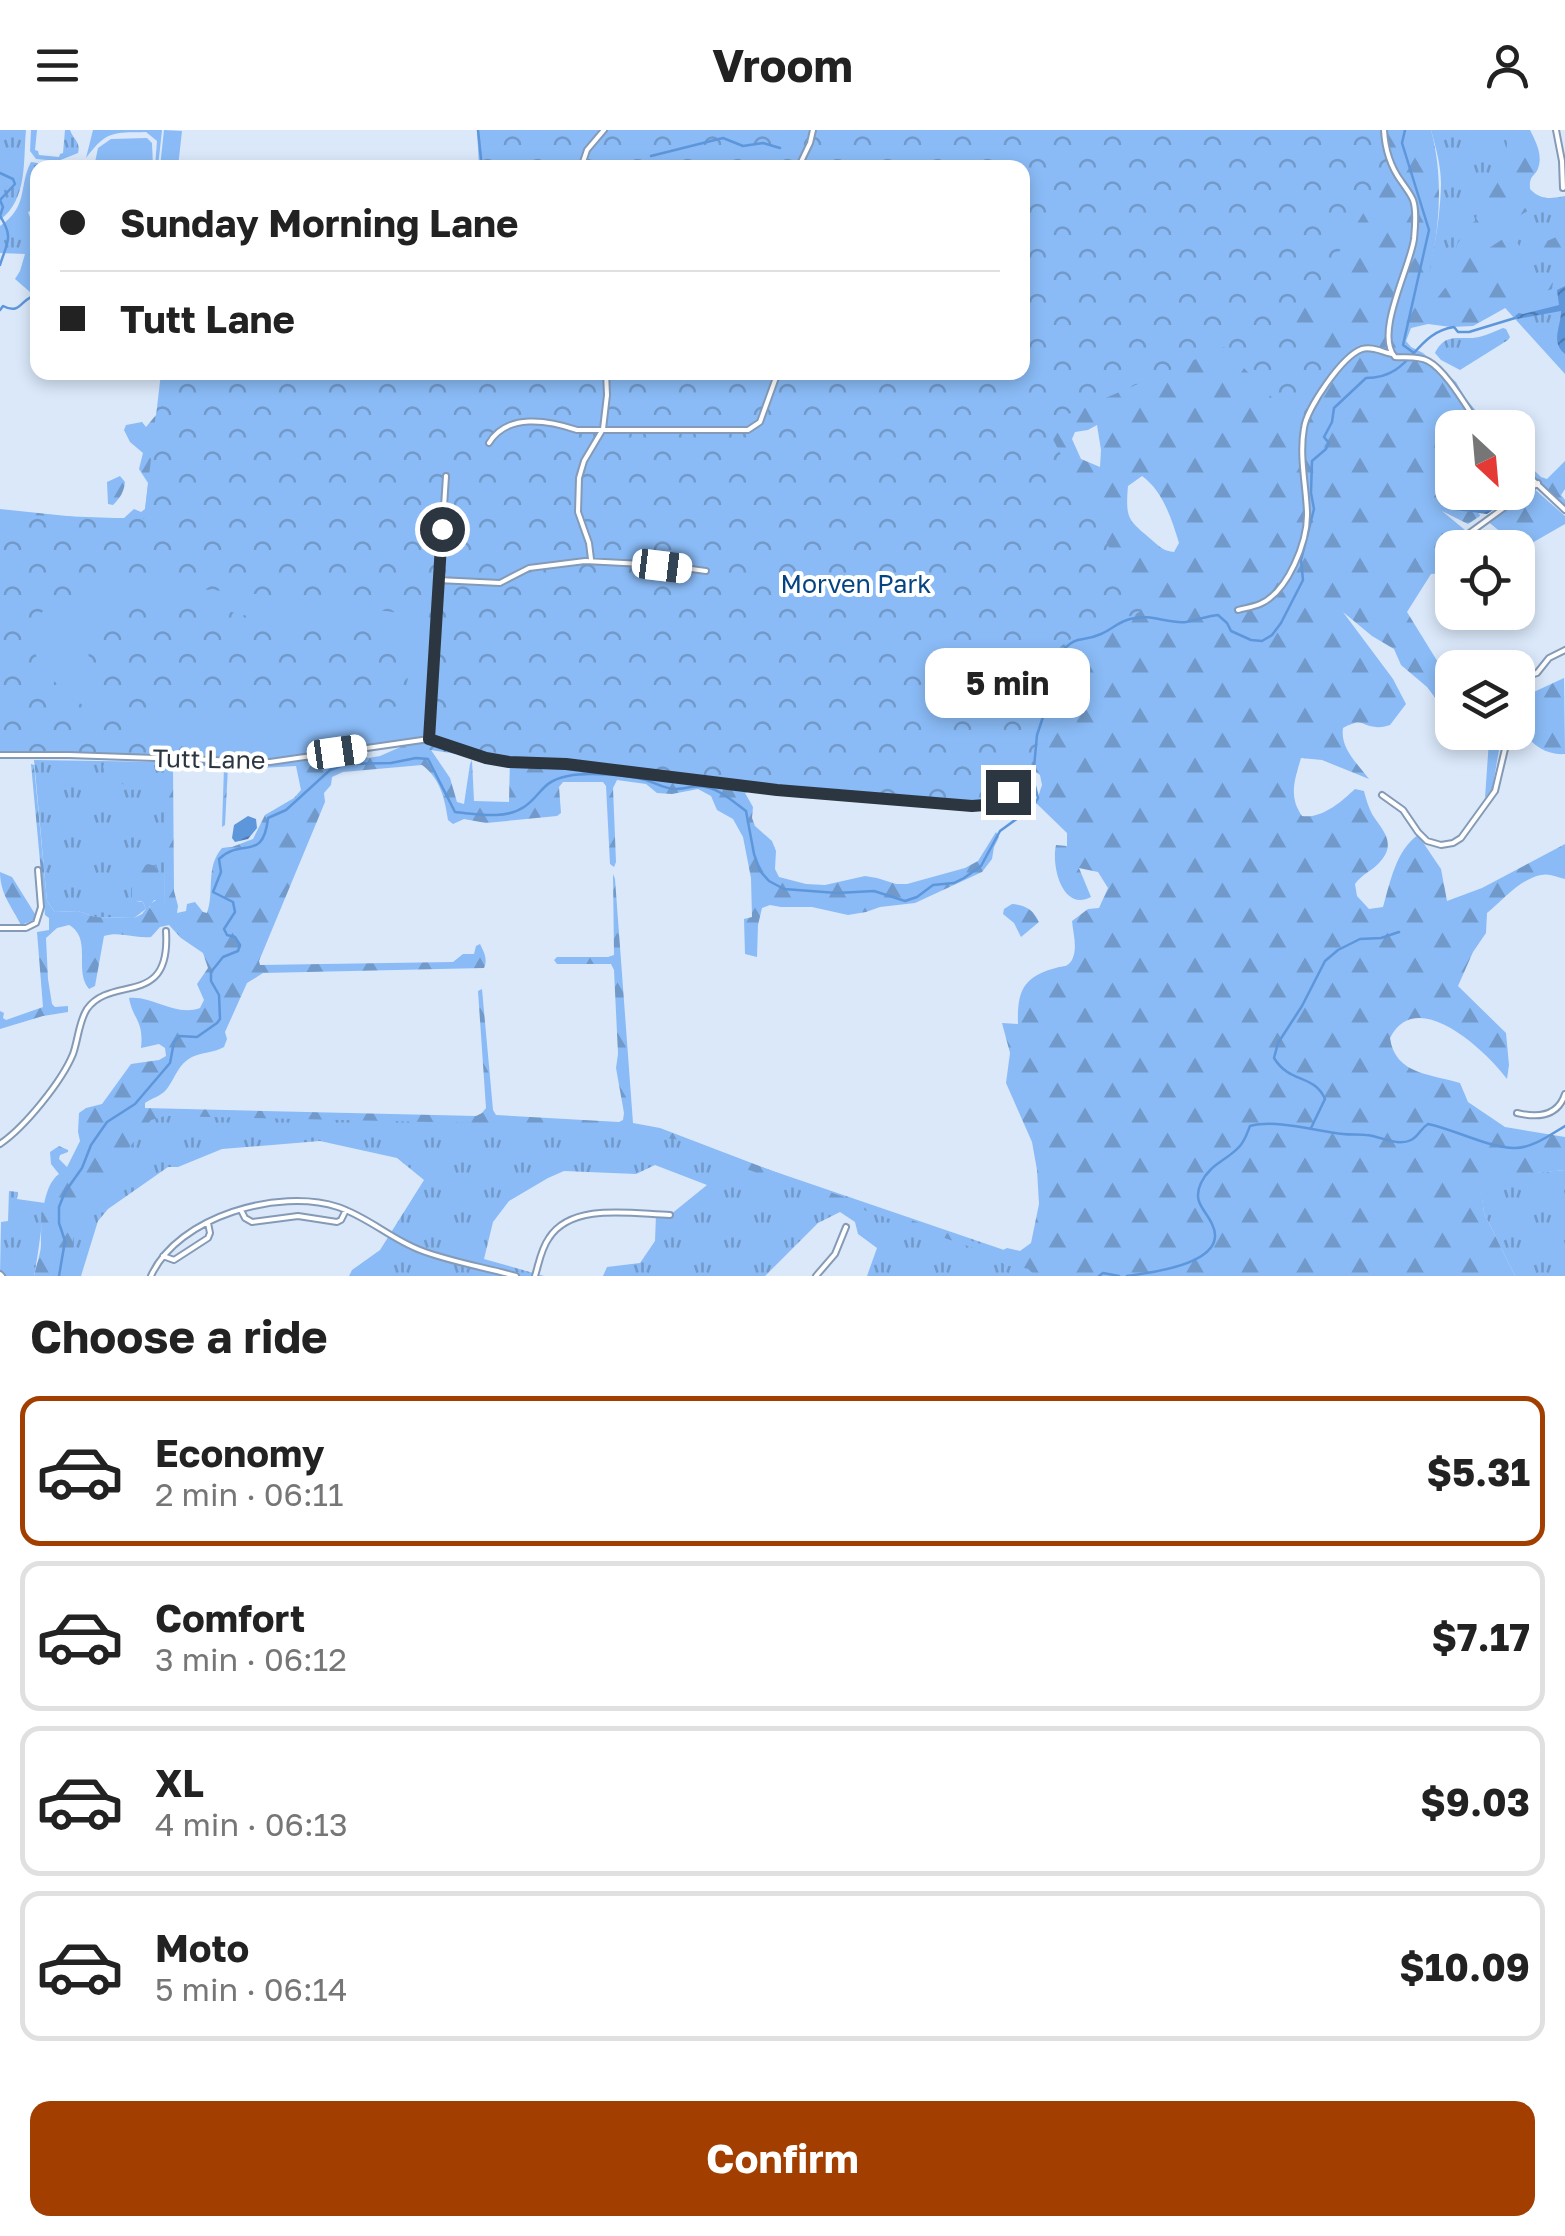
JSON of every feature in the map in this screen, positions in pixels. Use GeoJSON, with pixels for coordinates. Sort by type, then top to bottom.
{"type":"FeatureCollection","features":[{"type":"Feature","properties":{"kind":"street"},"geometry":{"type":"LineString","coordinates":[[584,160],[604,130]]}},
{"type":"Feature","properties":{"kind":"street"},"geometry":{"type":"LineString","coordinates":[[802,160],[813,130]]}},
{"type":"Feature","properties":{"kind":"street"},"geometry":{"type":"LineString","coordinates":[[1384,130],[1393,169],[1411,195],[1415,210],[1413,244],[1388,326],[1392,354]]}},
{"type":"Feature","properties":{"kind":"street"},"geometry":{"type":"LineString","coordinates":[[1556,130],[1562,188]]}},
{"type":"Feature","properties":{"kind":"street"},"geometry":{"type":"LineString","coordinates":[[1238,610],[1263,604],[1280,588],[1296,560],[1307,519],[1305,422],[1335,373],[1354,354],[1368,348],[1424,359],[1432,363],[1469,410]]}},
{"type":"Feature","properties":{"kind":"street"},"geometry":{"type":"LineString","coordinates":[[590,561],[589,544],[578,512],[579,478],[603,429],[606,380]]}},
{"type":"Feature","properties":{"kind":"street"},"geometry":{"type":"LineString","coordinates":[[489,443],[498,431],[515,422],[556,423],[577,430],[748,430],[760,422],[775,380]]}},
{"type":"Feature","properties":{"kind":"street"},"geometry":{"type":"LineString","coordinates":[[429,739],[446,476]]}},
{"type":"Feature","properties":{"kind":"street"},"geometry":{"type":"LineString","coordinates":[[1535,480],[1565,510]]}},
{"type":"Feature","properties":{"kind":"street"},"geometry":{"type":"LineString","coordinates":[[1474,530],[1538,483]]}},
{"type":"Feature","properties":{"kind":"street"},"geometry":{"type":"LineString","coordinates":[[438,580],[500,583],[529,568],[590,561],[706,571]]}},
{"type":"Feature","properties":{"kind":"street"},"geometry":{"type":"LineString","coordinates":[[1535,674],[1549,658],[1565,650]]}},
{"type":"Feature","properties":{"kind":"street","name":"Tutt Lane"},"geometry":{"type":"LineString","coordinates":[[0,755],[270,762],[429,739],[509,762],[566,764],[854,797],[972,806],[985,805],[1008,792]]}},
{"type":"Feature","properties":{"kind":"street"},"geometry":{"type":"LineString","coordinates":[[1382,796],[1403,810],[1428,841],[1453,844],[1462,838],[1495,792],[1505,750]]}},
{"type":"Feature","properties":{"kind":"street"},"geometry":{"type":"LineString","coordinates":[[0,928],[26,928],[36,923],[41,907],[38,870]]}},
{"type":"Feature","properties":{"kind":"street"},"geometry":{"type":"LineString","coordinates":[[0,1144],[58,1082],[88,1009],[108,996],[144,985],[156,975],[167,944],[166,931]]}},
{"type":"Feature","properties":{"kind":"street"},"geometry":{"type":"LineString","coordinates":[[1516,1114],[1549,1114],[1565,1094]]}},
{"type":"Feature","properties":{"kind":"street"},"geometry":{"type":"LineString","coordinates":[[151,1276],[181,1237],[240,1210],[292,1200],[346,1210],[422,1251],[516,1276]]}},
{"type":"Feature","properties":{"kind":"street"},"geometry":{"type":"LineString","coordinates":[[240,1210],[248,1221],[256,1222],[298,1216],[336,1222],[346,1210]]}},
{"type":"Feature","properties":{"kind":"street"},"geometry":{"type":"LineString","coordinates":[[535,1276],[546,1241],[570,1218],[594,1213],[670,1215]]}},
{"type":"Feature","properties":{"kind":"street"},"geometry":{"type":"LineString","coordinates":[[163,1256],[174,1260],[208,1238],[208,1223]]}},
{"type":"Feature","properties":{"kind":"street"},"geometry":{"type":"LineString","coordinates":[[816,1276],[835,1254],[846,1227]]}},
{"type":"Feature","properties":{"kind":"green space"},"geometry":{"type":"Polygon","coordinates":[[[0,130],[26,130],[20,190],[0,220],[0,130]]]}},
{"type":"Feature","properties":{"kind":"green space"},"geometry":{"type":"Polygon","coordinates":[[[31,130],[37,130],[35,150],[39,155],[59,157],[63,153],[65,130],[70,130],[78,146],[78,153],[60,160],[36,159],[30,151],[31,130]]]}},
{"type":"Feature","properties":{"kind":"green space"},"geometry":{"type":"Polygon","coordinates":[[[93,130],[162,130],[159,160],[156,160],[157,141],[146,132],[111,135],[86,158],[93,130]]]}},
{"type":"Feature","properties":{"kind":"green space"},"geometry":{"type":"Polygon","coordinates":[[[164,130],[182,131],[179,160],[161,160],[164,130]]]}},
{"type":"Feature","properties":{"kind":"green space","name":"Morven Park"},"geometry":{"type":"Polygon","coordinates":[[[477,130],[1381,130],[1391,169],[1292,327],[1343,359],[1300,427],[1224,347],[1045,424],[1142,611],[1076,635],[1060,647],[1047,691],[1049,715],[1033,756],[1029,779],[978,804],[777,790],[524,764],[391,744],[146,757],[0,756],[0,514],[144,519],[160,380],[1030,380],[1030,160],[479,160],[477,130]]]}},
{"type":"Feature","properties":{"kind":"green space"},"geometry":{"type":"Polygon","coordinates":[[[891,130],[1431,130],[1439,210],[1430,270],[1418,313],[1426,311],[1455,275],[1457,245],[1505,167],[1507,143],[1503,130],[1530,130],[1540,160],[1530,189],[1546,198],[1565,196],[1565,211],[1542,206],[1499,228],[1474,233],[1469,240],[1473,246],[1486,250],[1509,235],[1520,247],[1526,247],[1565,233],[1565,257],[1519,258],[1496,272],[1504,284],[1538,276],[1551,278],[1552,289],[1516,302],[1473,326],[1428,324],[1411,328],[1406,341],[1456,382],[1475,410],[1435,410],[1435,510],[1480,516],[1468,524],[1442,511],[1465,530],[1435,530],[1435,574],[1431,574],[1407,612],[1435,657],[1435,698],[1401,665],[1394,649],[1343,612],[1393,679],[1406,704],[1390,725],[1358,723],[1343,728],[1347,749],[1369,779],[1322,760],[1301,758],[1294,787],[1302,816],[1324,812],[1355,789],[1364,791],[1388,843],[1385,856],[1355,884],[1357,896],[1369,909],[1383,907],[1399,858],[1418,835],[1441,869],[1447,901],[1482,888],[1565,844],[1565,879],[1547,874],[1533,877],[1487,913],[1486,933],[1458,986],[1506,1033],[1507,1079],[1468,1040],[1433,1020],[1417,1018],[1402,1023],[1390,1038],[1393,1050],[1407,1066],[1460,1083],[1468,1102],[1505,1127],[1565,1137],[1565,1170],[1480,1179],[1484,1213],[1515,1276],[1036,1276],[1027,1268],[1007,1266],[985,1252],[732,1164],[675,1139],[640,1132],[475,1123],[165,1116],[151,1120],[83,1206],[76,1219],[68,1276],[34,1276],[46,1196],[59,1174],[51,1164],[50,1152],[59,1146],[68,1150],[59,1159],[67,1167],[80,1141],[79,1113],[102,1104],[131,1064],[166,1056],[165,1048],[159,1044],[141,1048],[140,1026],[129,998],[182,1010],[200,1008],[204,1000],[197,984],[208,968],[203,953],[169,925],[160,927],[151,937],[104,936],[95,986],[89,989],[82,973],[80,938],[69,925],[57,928],[46,938],[48,979],[52,1004],[68,1006],[68,1012],[0,1029],[0,1011],[6,1020],[43,1007],[37,932],[49,930],[49,918],[45,915],[31,764],[47,901],[55,912],[134,918],[146,909],[143,902],[132,898],[132,882],[141,867],[148,864],[156,866],[159,882],[149,906],[153,912],[164,912],[167,762],[173,767],[177,913],[195,902],[207,913],[212,871],[222,848],[253,839],[265,815],[301,790],[296,766],[228,767],[222,827],[224,767],[171,764],[170,755],[205,751],[273,755],[361,739],[375,741],[419,734],[353,748],[300,751],[298,758],[344,752],[368,758],[405,745],[422,744],[429,747],[450,778],[457,802],[464,804],[472,760],[474,801],[509,802],[510,757],[592,763],[605,755],[652,752],[759,715],[764,708],[762,681],[768,629],[750,612],[717,593],[710,577],[683,551],[680,542],[687,499],[707,489],[716,469],[737,461],[745,446],[740,423],[748,380],[1030,380],[1030,160],[892,160],[891,130]],[[1097,425],[1075,432],[1072,439],[1081,459],[1100,467],[1097,425]],[[1142,476],[1128,486],[1128,513],[1134,524],[1161,547],[1174,552],[1179,543],[1156,490],[1142,476]],[[772,724],[649,764],[662,775],[776,783],[772,724]],[[422,765],[343,772],[332,777],[260,965],[453,962],[463,954],[474,954],[480,944],[486,959],[484,968],[263,973],[247,983],[225,1032],[224,1047],[187,1060],[166,1090],[145,1103],[145,1108],[476,1116],[486,1108],[478,991],[482,989],[496,1115],[623,1120],[616,1068],[614,970],[611,964],[557,964],[554,960],[614,955],[613,874],[633,1123],[660,1128],[1001,1251],[1020,1251],[1031,1243],[1039,1204],[1037,1170],[1032,1142],[1006,1083],[1010,1053],[1002,1023],[1018,1024],[1021,993],[1030,980],[1071,962],[1075,946],[1072,921],[1088,909],[1099,908],[1108,888],[1098,872],[1079,868],[1091,897],[1073,898],[1061,885],[1055,865],[1056,845],[1067,846],[1067,833],[1036,803],[1042,785],[1040,775],[1030,768],[1021,773],[1011,789],[981,804],[777,790],[745,793],[753,807],[755,826],[772,841],[779,877],[806,884],[825,885],[865,876],[907,884],[965,868],[978,861],[996,832],[999,837],[992,859],[982,872],[915,903],[848,915],[812,907],[762,908],[757,957],[745,954],[744,919],[752,917],[751,878],[743,837],[733,819],[717,810],[711,796],[698,789],[657,793],[646,784],[617,780],[613,788],[614,867],[610,864],[603,782],[563,782],[559,787],[561,813],[557,816],[486,823],[464,819],[453,824],[422,765]]]}},
{"type":"Feature","properties":{"kind":"green space"},"geometry":{"type":"Polygon","coordinates":[[[1431,130],[1509,130],[1522,206],[1565,201],[1565,374],[1497,299],[1413,322],[1433,254],[1440,201],[1440,170],[1431,130]]]}},
{"type":"Feature","properties":{"kind":"green space"},"geometry":{"type":"Polygon","coordinates":[[[147,138],[152,143],[153,160],[95,160],[98,148],[111,139],[147,138]]]}},
{"type":"Feature","properties":{"kind":"green space"},"geometry":{"type":"Polygon","coordinates":[[[30,164],[30,292],[15,279],[25,254],[0,253],[0,226],[19,204],[30,164]]]}},
{"type":"Feature","properties":{"kind":"green space"},"geometry":{"type":"Polygon","coordinates":[[[1503,328],[1508,340],[1460,370],[1435,353],[1449,339],[1479,337],[1503,328]]]}},
{"type":"Feature","properties":{"kind":"green space"},"geometry":{"type":"Polygon","coordinates":[[[156,415],[149,523],[0,515],[0,509],[86,518],[124,518],[134,509],[141,512],[145,509],[148,483],[139,469],[143,453],[130,442],[124,430],[126,425],[142,422],[146,427],[156,415]]]}},
{"type":"Feature","properties":{"kind":"green space"},"geometry":{"type":"Polygon","coordinates":[[[1565,461],[1565,489],[1561,495],[1565,508],[1545,489],[1535,485],[1535,471],[1547,479],[1565,461]]]}},
{"type":"Feature","properties":{"kind":"green space"},"geometry":{"type":"Polygon","coordinates":[[[120,476],[125,482],[123,492],[113,505],[108,504],[107,482],[120,476]]]}},
{"type":"Feature","properties":{"kind":"green space"},"geometry":{"type":"Polygon","coordinates":[[[1535,490],[1565,516],[1565,524],[1535,541],[1535,530],[1498,530],[1486,520],[1495,510],[1535,510],[1535,490]]]}},
{"type":"Feature","properties":{"kind":"green space"},"geometry":{"type":"Polygon","coordinates":[[[116,584],[248,593],[423,616],[431,622],[426,727],[417,736],[299,754],[259,756],[184,747],[138,726],[106,718],[58,685],[35,653],[31,637],[35,621],[48,607],[116,584]],[[131,598],[109,604],[100,612],[93,623],[88,654],[95,684],[102,695],[129,707],[264,715],[373,712],[396,706],[406,696],[410,653],[398,632],[247,616],[197,603],[131,598]]]}},
{"type":"Feature","properties":{"kind":"green space"},"geometry":{"type":"Polygon","coordinates":[[[1564,678],[1565,754],[1535,745],[1535,691],[1564,678]]]}},
{"type":"Feature","properties":{"kind":"green space"},"geometry":{"type":"Polygon","coordinates":[[[1488,750],[1499,750],[1492,790],[1485,798],[1488,750]]]}},
{"type":"Feature","properties":{"kind":"green space"},"geometry":{"type":"Polygon","coordinates":[[[34,760],[167,762],[164,913],[152,912],[149,905],[156,900],[136,901],[143,902],[146,909],[134,918],[55,912],[47,901],[34,760]]]}},
{"type":"Feature","properties":{"kind":"green space"},"geometry":{"type":"Polygon","coordinates":[[[109,761],[113,769],[126,764],[134,768],[139,788],[129,789],[130,783],[121,783],[120,776],[105,773],[103,766],[109,761]]]}},
{"type":"Feature","properties":{"kind":"green space"},"geometry":{"type":"Polygon","coordinates":[[[0,872],[12,877],[35,914],[34,920],[21,925],[4,894],[0,872]]]}},
{"type":"Feature","properties":{"kind":"green space"},"geometry":{"type":"Polygon","coordinates":[[[1012,904],[1028,909],[1039,922],[1021,937],[1014,923],[1003,914],[1012,904]]]}},
{"type":"Feature","properties":{"kind":"green space"},"geometry":{"type":"Polygon","coordinates":[[[147,1114],[488,1118],[650,1129],[1080,1276],[867,1276],[877,1248],[858,1234],[855,1222],[840,1212],[818,1223],[765,1276],[603,1276],[607,1267],[640,1263],[655,1241],[656,1215],[670,1215],[707,1185],[655,1165],[636,1174],[564,1171],[509,1201],[493,1222],[484,1259],[544,1276],[349,1276],[380,1250],[424,1180],[397,1158],[320,1141],[222,1149],[178,1167],[168,1167],[108,1209],[98,1221],[81,1276],[53,1276],[75,1188],[147,1114]]]}},
{"type":"Feature","properties":{"kind":"green space"},"geometry":{"type":"Polygon","coordinates":[[[1565,1170],[1565,1276],[1515,1276],[1484,1213],[1479,1178],[1565,1170]]]}},
{"type":"Feature","properties":{"kind":"green space"},"geometry":{"type":"Polygon","coordinates":[[[9,1191],[18,1192],[17,1199],[45,1203],[34,1276],[0,1276],[1,1222],[8,1221],[9,1191]]]}},
{"type":"Feature","properties":{"kind":"water"},"geometry":{"type":"Polygon","coordinates":[[[1565,286],[1565,354],[1557,339],[1561,311],[1517,319],[1515,316],[1559,305],[1557,290],[1565,286]]]}},
{"type":"Feature","properties":{"kind":"water"},"geometry":{"type":"Polygon","coordinates":[[[1454,510],[1493,510],[1487,514],[1454,510]]]}},
{"type":"Feature","properties":{"kind":"water"},"geometry":{"type":"Polygon","coordinates":[[[248,816],[256,819],[257,828],[248,839],[235,842],[234,825],[248,816]]]}},
{"type":"Feature","properties":{"kind":"waterway"},"geometry":{"type":"LineString","coordinates":[[478,130],[481,160]]}},
{"type":"Feature","properties":{"kind":"waterway"},"geometry":{"type":"LineString","coordinates":[[1405,130],[1402,143],[1429,230],[1403,345],[1414,353]]}},
{"type":"Feature","properties":{"kind":"waterway"},"geometry":{"type":"LineString","coordinates":[[651,156],[723,138],[743,146],[763,143],[780,148]]}},
{"type":"Feature","properties":{"kind":"waterway"},"geometry":{"type":"LineString","coordinates":[[0,173],[15,184],[0,200]]}},
{"type":"Feature","properties":{"kind":"waterway"},"geometry":{"type":"LineString","coordinates":[[0,200],[0,216],[8,235],[0,265]]}},
{"type":"Feature","properties":{"kind":"waterway"},"geometry":{"type":"LineString","coordinates":[[0,310],[3,306],[14,309],[30,298]]}},
{"type":"Feature","properties":{"kind":"waterway"},"geometry":{"type":"LineString","coordinates":[[59,1276],[65,1241],[59,1207],[91,1145],[107,1122],[135,1104],[170,1063],[179,1036],[197,1037],[220,1019],[219,995],[211,972],[223,957],[238,951],[240,945],[224,929],[235,912],[233,902],[213,892],[221,872],[219,859],[256,845],[268,818],[286,810],[330,770],[346,764],[428,759],[455,812],[491,815],[516,811],[552,781],[576,775],[628,777],[672,789],[702,786],[746,811],[760,871],[784,889],[874,891],[905,901],[933,885],[954,883],[981,866],[1000,831],[1033,807],[1038,798],[1033,778],[1037,735],[1060,681],[1059,654],[1076,641],[1138,617],[1186,622],[1218,615],[1231,631],[1251,640],[1262,641],[1272,635],[1303,580],[1301,560],[1314,509],[1312,461],[1329,443],[1324,437],[1334,408],[1366,378],[1394,371],[1440,331],[1454,327],[1458,332],[1469,332],[1515,318]]}},
{"type":"Feature","properties":{"kind":"waterway"},"geometry":{"type":"LineString","coordinates":[[1311,1128],[1325,1099],[1315,1086],[1280,1066],[1274,1058],[1278,1043],[1325,961],[1360,939],[1399,932]]}},
{"type":"Feature","properties":{"kind":"waterway"},"geometry":{"type":"LineString","coordinates":[[1127,1276],[1185,1264],[1210,1249],[1215,1238],[1199,1200],[1201,1183],[1209,1171],[1241,1145],[1250,1126],[1284,1125],[1406,1142],[1428,1124],[1513,1148],[1533,1144],[1565,1126]]}},
{"type":"Feature","properties":{"kind":"waterway"},"geometry":{"type":"LineString","coordinates":[[1099,1276],[1119,1276]]}},
{"type":"Feature","properties":{"kind":"route"},"geometry":{"type":"LineString","coordinates":[[442,529],[429,739],[509,762],[566,764],[874,799],[972,806],[985,805],[1008,792]]}}]}
